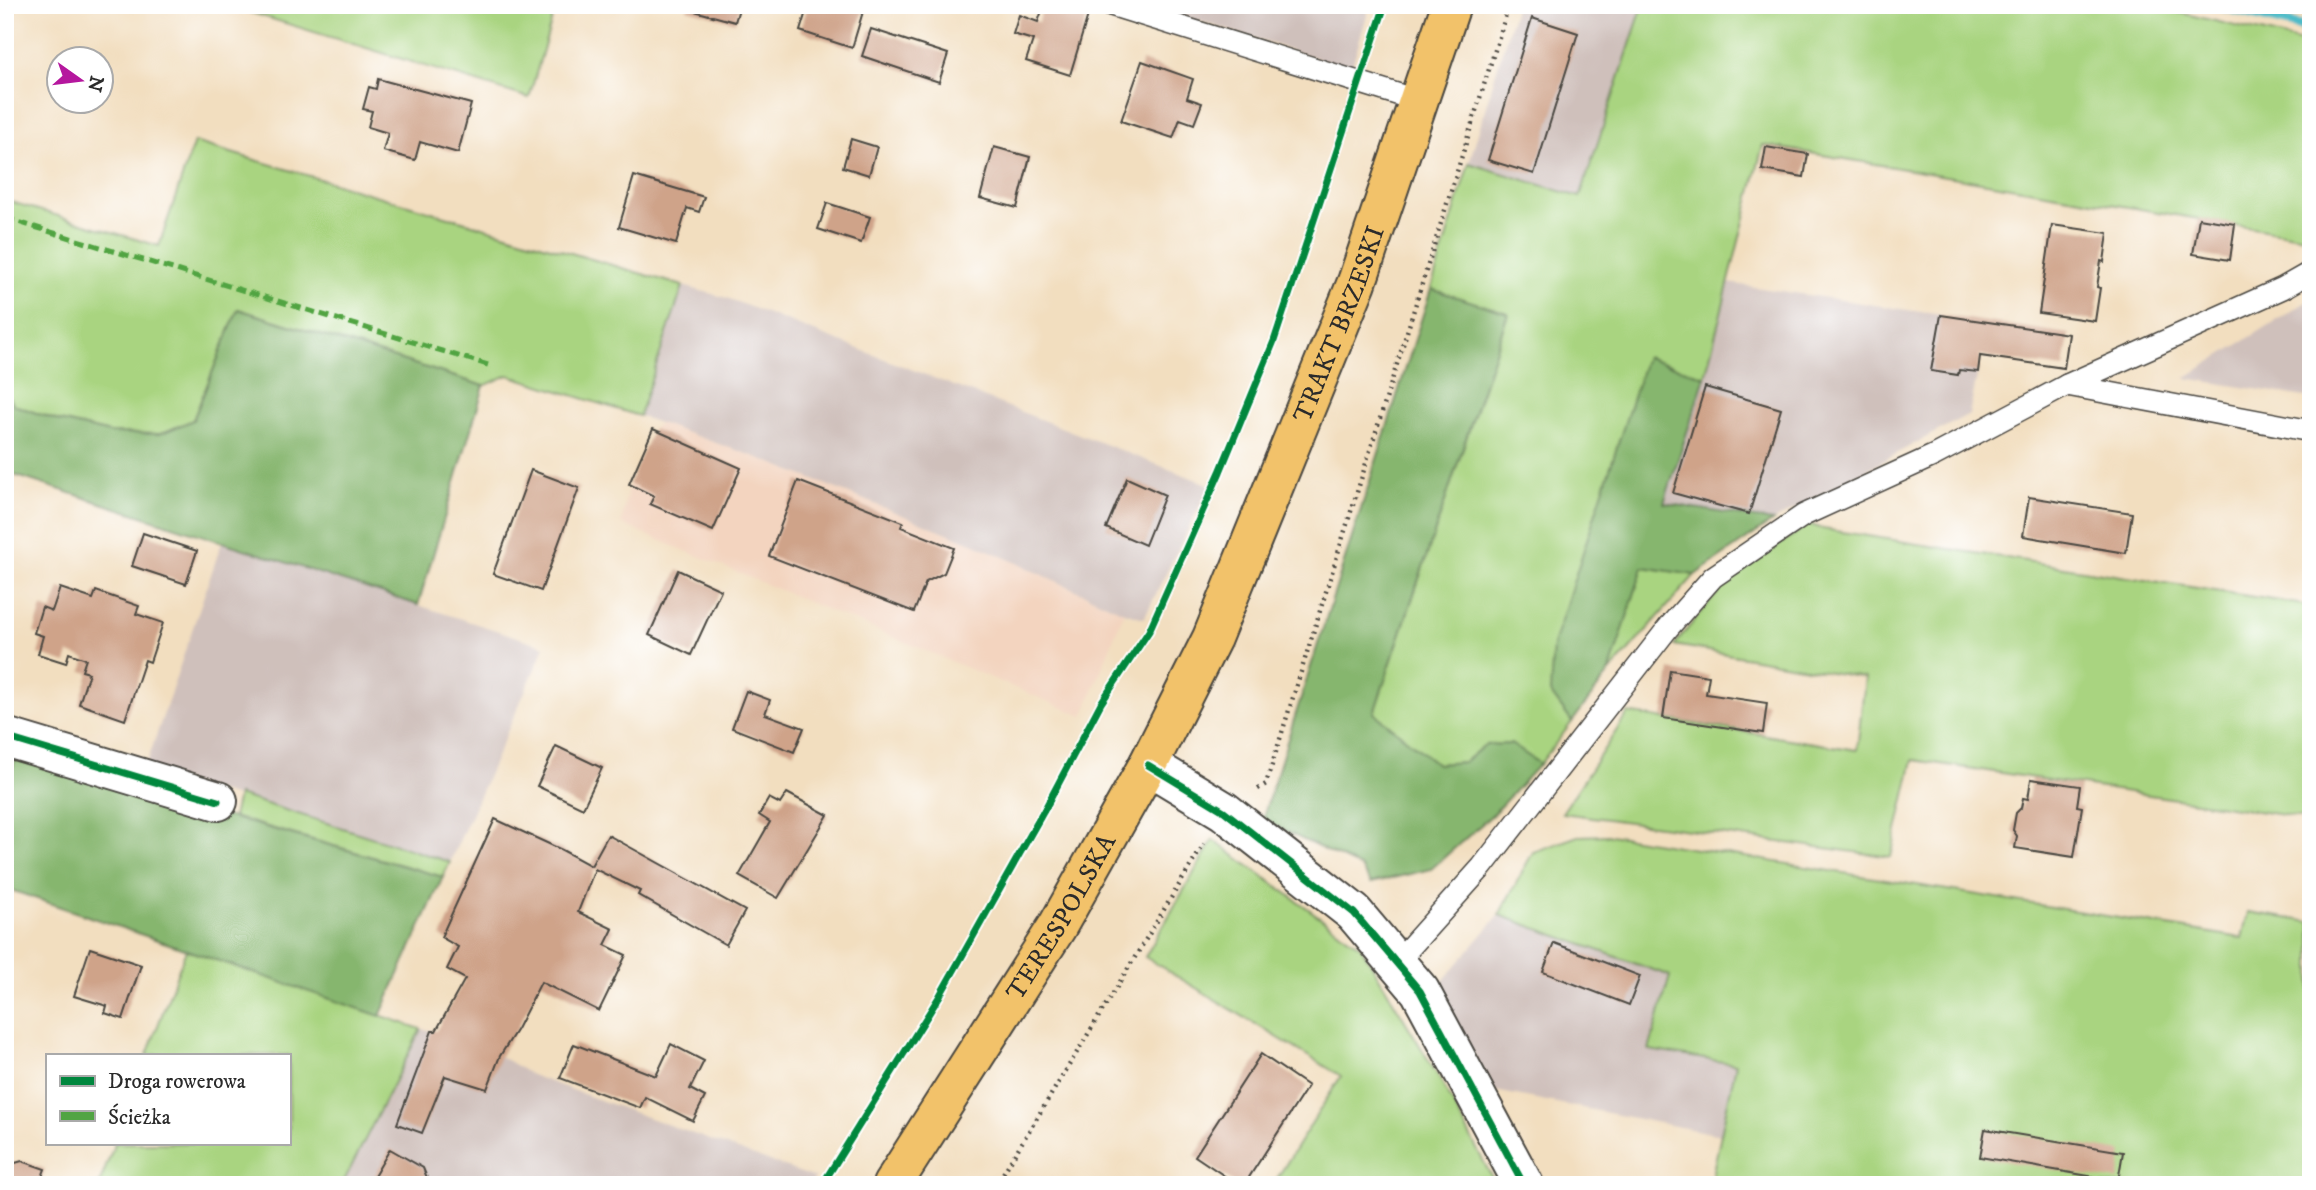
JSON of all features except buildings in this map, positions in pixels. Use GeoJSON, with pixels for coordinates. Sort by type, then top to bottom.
{"type":"FeatureCollection","features":[{"type":"Feature","properties":{"kind":"main road","name":"TRAKT BRZESKI"},"geometry":{"type":"LineString","coordinates":[[1212,638],[1357,282],[1451,5]]}},
{"type":"Feature","properties":{"kind":"main road","name":"TERESPOLSKA"},"geometry":{"type":"LineString","coordinates":[[892,1185],[1057,927],[1148,765],[1212,638]]}},
{"type":"Feature","properties":{"kind":"street"},"geometry":{"type":"LineString","coordinates":[[5,737],[218,801]]}},
{"type":"Feature","properties":{"kind":"street"},"geometry":{"type":"LineString","coordinates":[[1148,765],[1224,811],[1354,913],[1420,991],[1524,1185]]}},
{"type":"Feature","properties":{"kind":"lane"},"geometry":{"type":"LineString","coordinates":[[1111,5],[1419,101]]}},
{"type":"Feature","properties":{"kind":"lane"},"geometry":{"type":"LineString","coordinates":[[1396,963],[1482,867],[1668,628],[1713,577],[1804,515],[1933,456],[2067,385],[2283,288],[2311,272]]}},
{"type":"Feature","properties":{"kind":"lane"},"geometry":{"type":"LineString","coordinates":[[2067,385],[2311,431]]}},
{"type":"Feature","properties":{"kind":"path"},"geometry":{"type":"LineString","coordinates":[[996,1185],[1224,811],[1266,783],[1509,5]]}},
{"type":"Feature","properties":{"kind":"shaded area"},"geometry":{"type":"Polygon","coordinates":[[[1148,5],[1370,5],[1351,69],[1148,5]]]}},
{"type":"Feature","properties":{"kind":"shaded area"},"geometry":{"type":"Polygon","coordinates":[[[1516,5],[1643,5],[1580,197],[1469,163],[1516,5]]]}},
{"type":"Feature","properties":{"kind":"shaded area"},"geometry":{"type":"Polygon","coordinates":[[[1728,283],[1941,315],[1939,327],[1983,334],[1969,414],[1773,521],[1664,503],[1705,377],[1728,283]]]}},
{"type":"Feature","properties":{"kind":"shaded area"},"geometry":{"type":"Polygon","coordinates":[[[683,286],[727,298],[1210,485],[1144,618],[1124,612],[975,544],[764,460],[639,416],[683,286]]]}},
{"type":"Feature","properties":{"kind":"shaded area"},"geometry":{"type":"Polygon","coordinates":[[[2311,299],[2311,398],[2185,378],[2311,299]]]}},
{"type":"Feature","properties":{"kind":"shaded area"},"geometry":{"type":"Polygon","coordinates":[[[659,423],[764,460],[975,544],[1124,612],[1083,716],[621,524],[629,484],[653,429],[659,423]]]}},
{"type":"Feature","properties":{"kind":"shaded area"},"geometry":{"type":"Polygon","coordinates":[[[222,542],[545,646],[450,862],[145,769],[222,542]]]}},
{"type":"Feature","properties":{"kind":"shaded area"},"geometry":{"type":"Polygon","coordinates":[[[1499,915],[1670,976],[1649,1049],[1736,1064],[1721,1135],[1495,1091],[1436,989],[1499,915]]]}},
{"type":"Feature","properties":{"kind":"shaded area"},"geometry":{"type":"Polygon","coordinates":[[[421,1029],[436,1031],[500,1056],[531,1075],[815,1178],[811,1185],[342,1185],[421,1029]]]}},
{"type":"Feature","properties":{"kind":"green space"},"geometry":{"type":"Polygon","coordinates":[[[226,5],[556,5],[529,98],[226,5]]]}},
{"type":"Feature","properties":{"kind":"green space"},"geometry":{"type":"Polygon","coordinates":[[[1643,5],[2148,5],[2311,44],[2311,238],[1763,145],[1705,377],[1646,357],[1550,692],[1572,722],[1540,764],[1510,744],[1485,745],[1464,762],[1437,764],[1374,713],[1508,314],[1431,289],[1469,163],[1580,197],[1643,5]]]}},
{"type":"Feature","properties":{"kind":"green space"},"geometry":{"type":"Polygon","coordinates":[[[194,142],[683,286],[639,416],[508,375],[484,386],[238,309],[193,420],[160,434],[110,433],[56,420],[14,405],[5,392],[5,200],[159,246],[194,142]]]}},
{"type":"Feature","properties":{"kind":"green space"},"geometry":{"type":"Polygon","coordinates":[[[1431,289],[1508,313],[1374,713],[1437,764],[1464,762],[1485,745],[1511,744],[1540,764],[1492,815],[1431,869],[1371,883],[1360,867],[1262,820],[1431,289]]]}},
{"type":"Feature","properties":{"kind":"green space"},"geometry":{"type":"Polygon","coordinates":[[[238,309],[484,386],[418,605],[5,472],[5,392],[14,405],[56,420],[110,433],[160,434],[193,420],[238,309]]]}},
{"type":"Feature","properties":{"kind":"green space"},"geometry":{"type":"Polygon","coordinates":[[[1646,357],[1705,377],[1664,503],[1773,521],[1695,575],[1643,567],[1609,673],[1572,722],[1550,692],[1553,645],[1646,357]]]}},
{"type":"Feature","properties":{"kind":"green space"},"geometry":{"type":"Polygon","coordinates":[[[1809,524],[1823,529],[2311,606],[2311,819],[1913,760],[1891,857],[1562,813],[1628,713],[1857,750],[1865,678],[1674,645],[1727,581],[1809,524]]]}},
{"type":"Feature","properties":{"kind":"green space"},"geometry":{"type":"Polygon","coordinates":[[[1643,567],[1695,575],[1609,673],[1643,567]]]}},
{"type":"Feature","properties":{"kind":"green space"},"geometry":{"type":"Polygon","coordinates":[[[16,757],[443,877],[380,1016],[5,888],[5,791],[16,757]]]}},
{"type":"Feature","properties":{"kind":"green space"},"geometry":{"type":"Polygon","coordinates":[[[238,795],[450,862],[443,877],[233,817],[238,795]]]}},
{"type":"Feature","properties":{"kind":"green space"},"geometry":{"type":"Polygon","coordinates":[[[1610,835],[2242,938],[2248,912],[2311,922],[2311,1185],[1710,1185],[1736,1064],[1649,1050],[1670,976],[1499,915],[1533,852],[1578,836],[1610,835]]]}},
{"type":"Feature","properties":{"kind":"green space"},"geometry":{"type":"Polygon","coordinates":[[[1213,840],[1361,947],[1441,1081],[1496,1185],[1273,1185],[1341,1076],[1145,957],[1213,840]]]}},
{"type":"Feature","properties":{"kind":"green space"},"geometry":{"type":"Polygon","coordinates":[[[186,950],[421,1029],[342,1185],[99,1185],[115,1144],[290,1144],[290,1054],[147,1054],[186,950]]]}},
{"type":"Feature","properties":{"kind":"waterway"},"geometry":{"type":"LineString","coordinates":[[2214,5],[2311,29]]}},
{"type":"Feature","properties":{"kind":"marked path"},"geometry":{"type":"LineString","coordinates":[[5,218],[488,365]]}},
{"type":"Feature","properties":{"kind":"cycle path"},"geometry":{"type":"LineString","coordinates":[[822,1185],[939,997],[1101,703],[1149,631],[1220,472],[1274,341],[1385,5]]}},
{"type":"Feature","properties":{"kind":"cycle path"},"geometry":{"type":"LineString","coordinates":[[5,737],[218,801]]}},
{"type":"Feature","properties":{"kind":"cycle path"},"geometry":{"type":"LineString","coordinates":[[1148,765],[1224,811],[1354,913],[1420,991],[1524,1185]]}}]}
